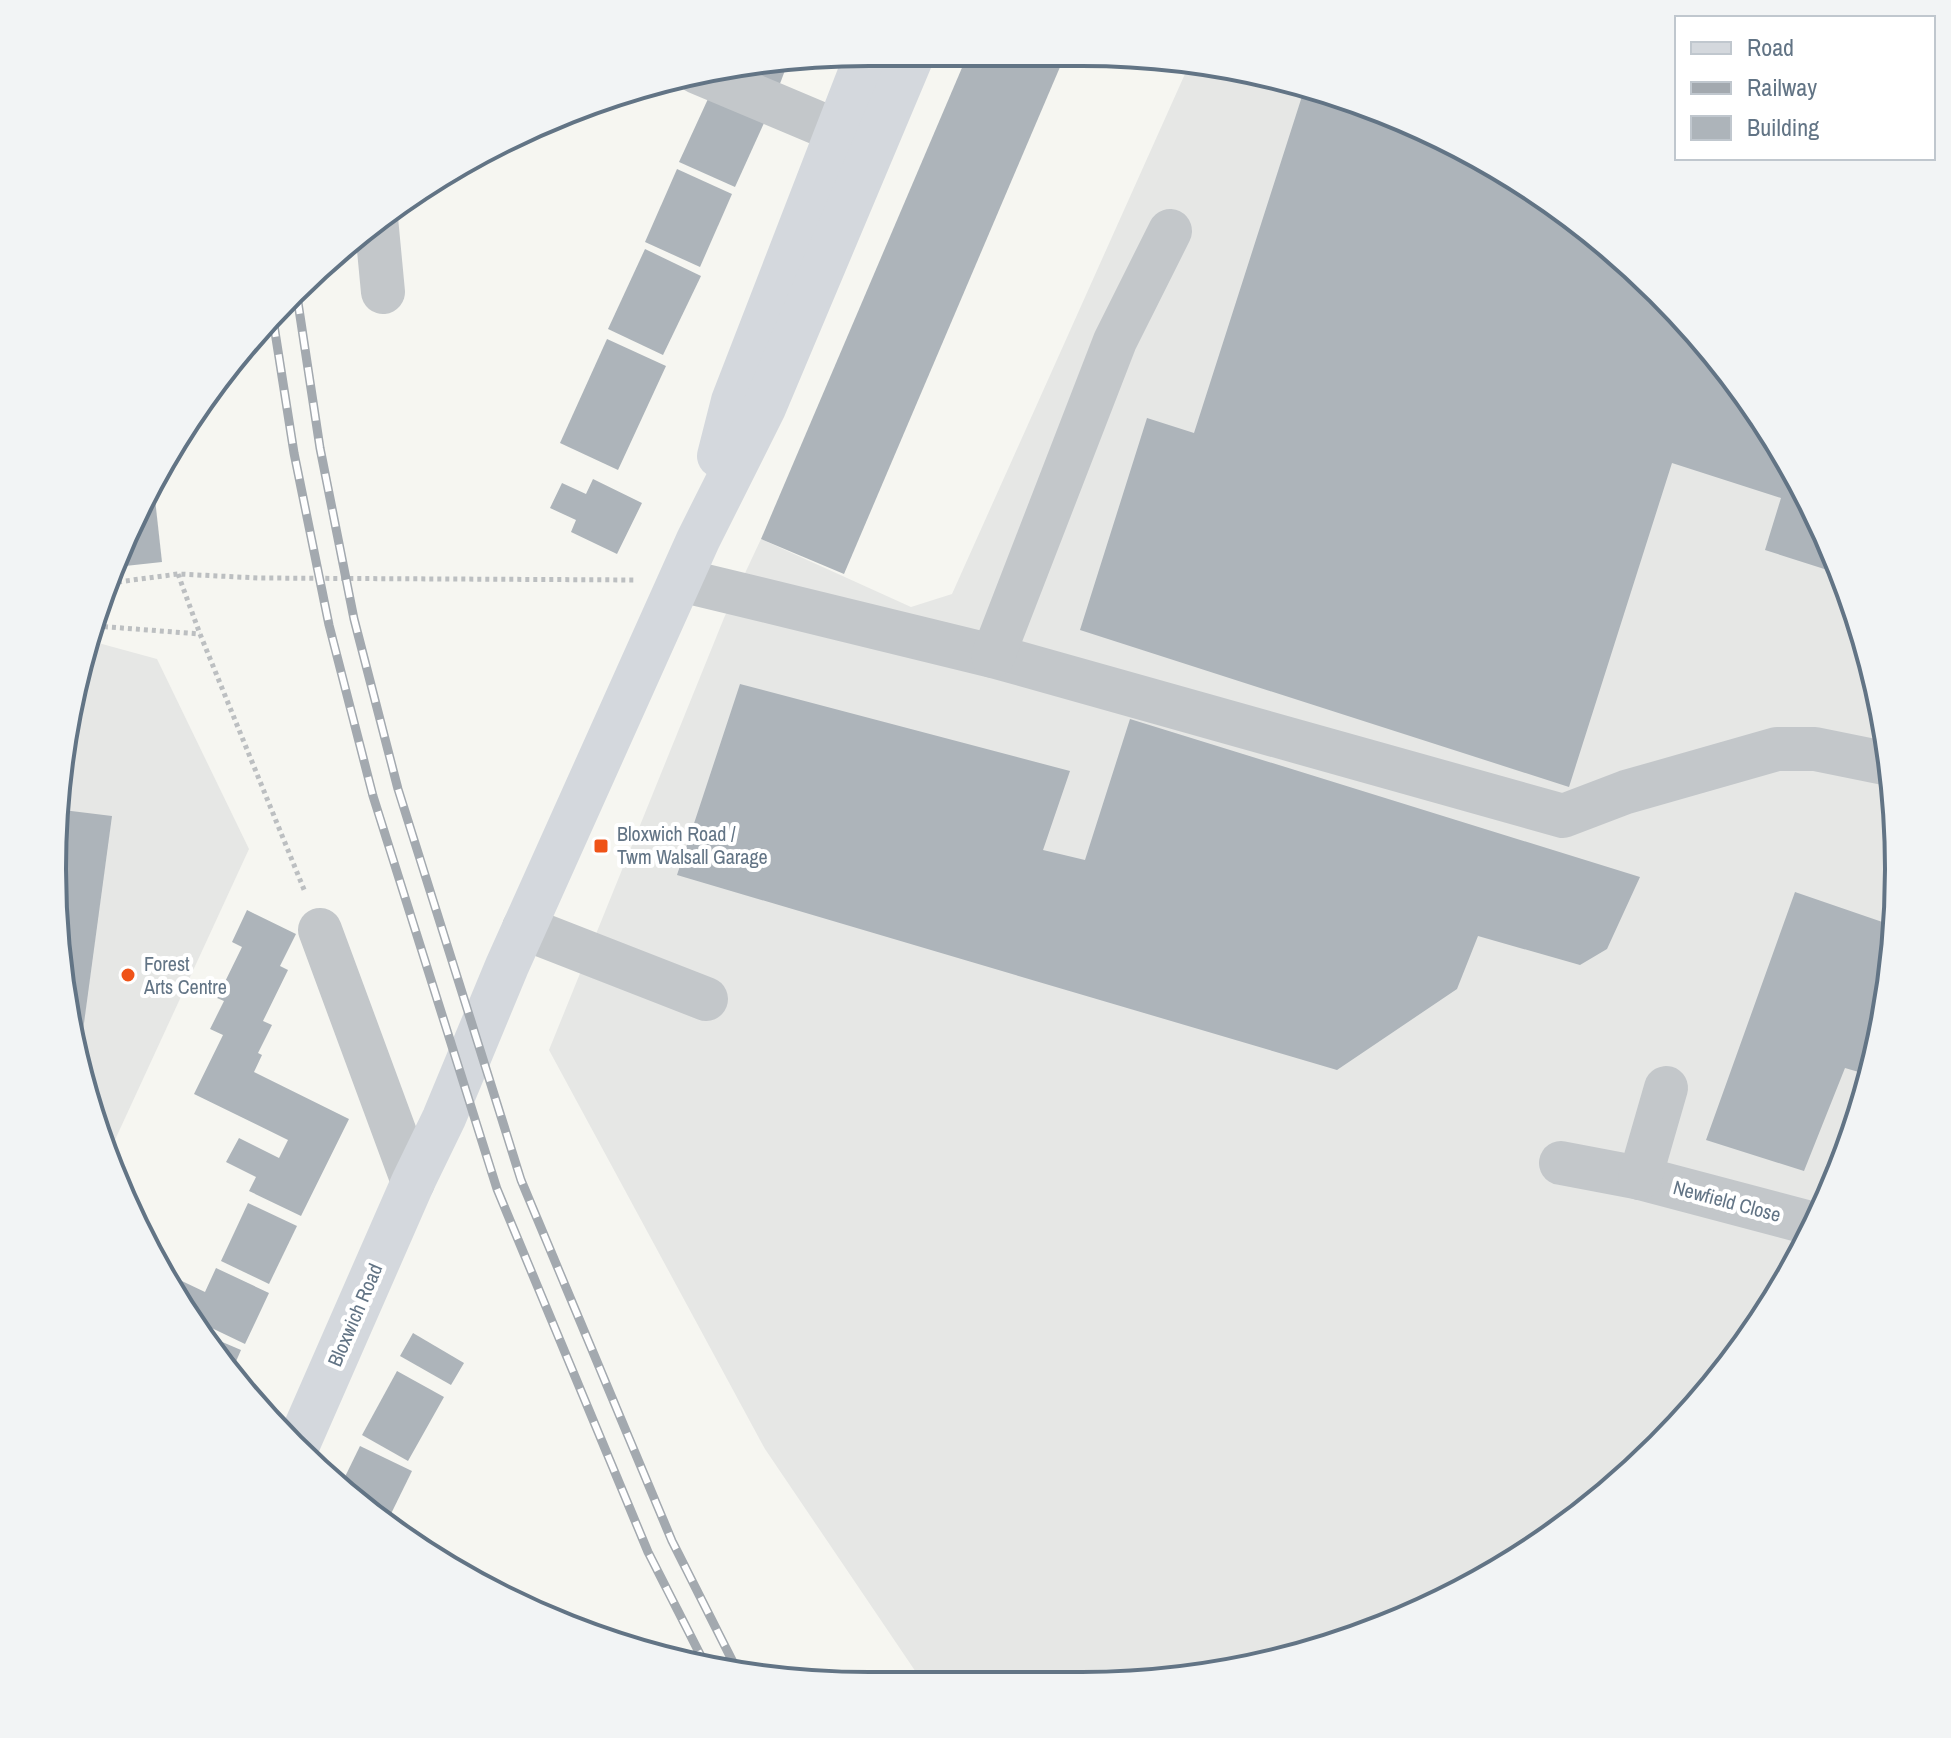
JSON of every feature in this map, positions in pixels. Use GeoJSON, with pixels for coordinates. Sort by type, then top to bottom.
{"type":"FeatureCollection","features":[{"type":"Feature","properties":{"kind":"main road"},"geometry":{"type":"LineString","coordinates":[[698,540],[733,401],[862,66]]}},
{"type":"Feature","properties":{"kind":"main road"},"geometry":{"type":"LineString","coordinates":[[698,540],[764,408],[908,66]]}},
{"type":"Feature","properties":{"kind":"main road","name":"Bloxwich Road"},"geometry":{"type":"LineString","coordinates":[[301,1437],[698,540]]}},
{"type":"Feature","properties":{"kind":"street"},"geometry":{"type":"LineString","coordinates":[[717,80],[837,131]]}},
{"type":"Feature","properties":{"kind":"street"},"geometry":{"type":"LineString","coordinates":[[993,656],[1115,341],[1170,231]]}},
{"type":"Feature","properties":{"kind":"street"},"geometry":{"type":"LineString","coordinates":[[378,234],[383,292]]}},
{"type":"Feature","properties":{"kind":"street"},"geometry":{"type":"LineString","coordinates":[[681,580],[993,656],[1563,816],[1626,792],[1777,749],[1815,749],[1878,762]]}},
{"type":"Feature","properties":{"kind":"street"},"geometry":{"type":"LineString","coordinates":[[320,930],[413,1182]]}},
{"type":"Feature","properties":{"kind":"street"},"geometry":{"type":"LineString","coordinates":[[516,947],[706,999]]}},
{"type":"Feature","properties":{"kind":"street"},"geometry":{"type":"LineString","coordinates":[[1640,1178],[1666,1088]]}},
{"type":"Feature","properties":{"kind":"street","name":"Newfield Close"},"geometry":{"type":"LineString","coordinates":[[1561,1163],[1640,1178],[1803,1221]]}},
{"type":"Feature","properties":{"kind":"path"},"geometry":{"type":"LineString","coordinates":[[178,574],[320,930]]}},
{"type":"Feature","properties":{"kind":"path"},"geometry":{"type":"LineString","coordinates":[[120,582],[178,574],[258,578],[681,580]]}},
{"type":"Feature","properties":{"kind":"path"},"geometry":{"type":"LineString","coordinates":[[104,627],[200,634]]}},
{"type":"Feature","properties":{"kind":"shaded area"},"geometry":{"type":"Polygon","coordinates":[[[1185,73],[1290,93],[1389,127],[1484,174],[1571,232],[1650,301],[1719,380],[1777,468],[1824,562],[1858,661],[1870,712],[1883,816],[1885,869],[1883,922],[1870,1026],[1858,1077],[1824,1176],[1802,1224],[1750,1315],[1719,1358],[1650,1437],[1571,1506],[1528,1537],[1484,1564],[1389,1611],[1290,1645],[1187,1665],[1082,1672],[916,1672],[765,1449],[549,1050],[724,618],[761,539],[911,607],[952,594],[1185,73]]]}},
{"type":"Feature","properties":{"kind":"shaded area","name":"Forest Arts Centre"},"geometry":{"type":"Polygon","coordinates":[[[99,643],[157,659],[249,849],[114,1141],[93,1077],[81,1026],[68,922],[66,869],[73,764],[81,712],[99,643]]]}},
{"type":"Feature","properties":{"kind":"building"},"geometry":{"type":"Polygon","coordinates":[[[963,66],[1060,66],[844,574],[761,539],[963,66]]]}},
{"type":"Feature","properties":{"kind":"building"},"geometry":{"type":"Polygon","coordinates":[[[785,71],[776,94],[749,75],[785,71]]]}},
{"type":"Feature","properties":{"kind":"building"},"geometry":{"type":"Polygon","coordinates":[[[713,88],[769,112],[735,187],[679,162],[713,88]]]}},
{"type":"Feature","properties":{"kind":"building"},"geometry":{"type":"Polygon","coordinates":[[[1302,97],[1389,127],[1484,174],[1528,201],[1611,265],[1686,340],[1750,423],[1802,514],[1827,570],[1765,550],[1781,498],[1672,463],[1569,787],[1080,630],[1147,418],[1194,433],[1302,97]]]}},
{"type":"Feature","properties":{"kind":"building"},"geometry":{"type":"Polygon","coordinates":[[[677,169],[732,194],[700,267],[645,242],[677,169]]]}},
{"type":"Feature","properties":{"kind":"building"},"geometry":{"type":"Polygon","coordinates":[[[645,249],[701,276],[663,355],[608,329],[645,249]]]}},
{"type":"Feature","properties":{"kind":"building"},"geometry":{"type":"Polygon","coordinates":[[[607,339],[666,366],[618,470],[560,443],[607,339]]]}},
{"type":"Feature","properties":{"kind":"building"},"geometry":{"type":"Polygon","coordinates":[[[593,479],[642,503],[617,554],[571,532],[576,520],[550,508],[562,483],[586,494],[593,479]]]}},
{"type":"Feature","properties":{"kind":"building"},"geometry":{"type":"Polygon","coordinates":[[[155,502],[162,562],[126,566],[155,502]]]}},
{"type":"Feature","properties":{"kind":"building"},"geometry":{"type":"Polygon","coordinates":[[[740,684],[1070,771],[1043,850],[1085,860],[1130,719],[1640,877],[1607,949],[1580,965],[1478,936],[1457,989],[1337,1070],[677,875],[740,684]]]}},
{"type":"Feature","properties":{"kind":"building"},"geometry":{"type":"Polygon","coordinates":[[[69,811],[112,816],[83,1033],[68,922],[69,811]]]}},
{"type":"Feature","properties":{"kind":"building"},"geometry":{"type":"Polygon","coordinates":[[[1795,892],[1883,922],[1870,1026],[1859,1072],[1845,1068],[1804,1171],[1706,1140],[1795,892]]]}},
{"type":"Feature","properties":{"kind":"building"},"geometry":{"type":"Polygon","coordinates":[[[247,910],[296,934],[280,966],[288,970],[263,1021],[272,1025],[258,1053],[262,1055],[254,1072],[349,1119],[301,1216],[249,1191],[256,1177],[226,1162],[239,1138],[279,1158],[288,1140],[194,1094],[223,1035],[210,1029],[224,1001],[217,998],[242,947],[232,942],[247,910]]]}},
{"type":"Feature","properties":{"kind":"building"},"geometry":{"type":"Polygon","coordinates":[[[248,1203],[297,1226],[269,1284],[221,1261],[248,1203]]]}},
{"type":"Feature","properties":{"kind":"building"},"geometry":{"type":"Polygon","coordinates":[[[216,1268],[269,1293],[245,1344],[210,1327],[180,1280],[205,1292],[216,1268]]]}},
{"type":"Feature","properties":{"kind":"building"},"geometry":{"type":"Polygon","coordinates":[[[413,1333],[464,1363],[451,1385],[400,1356],[413,1333]]]}},
{"type":"Feature","properties":{"kind":"building"},"geometry":{"type":"Polygon","coordinates":[[[220,1341],[241,1350],[236,1362],[220,1341]]]}},
{"type":"Feature","properties":{"kind":"building"},"geometry":{"type":"Polygon","coordinates":[[[397,1371],[444,1397],[408,1461],[362,1435],[397,1371]]]}},
{"type":"Feature","properties":{"kind":"building"},"geometry":{"type":"Polygon","coordinates":[[[360,1446],[412,1471],[391,1514],[345,1477],[360,1446]]]}},
{"type":"Feature","properties":{"kind":"railway"},"geometry":{"type":"LineString","coordinates":[[298,304],[320,448],[354,619],[398,789],[521,1180],[672,1541],[732,1660]]}},
{"type":"Feature","properties":{"kind":"railway"},"geometry":{"type":"LineString","coordinates":[[275,330],[294,453],[329,625],[373,796],[497,1189],[648,1552],[700,1654]]}},
{"type":"Feature","properties":{"kind":"place","name":"Bloxwich Road / Twm Walsall Garage"},"geometry":{"type":"Point","coordinates":[601,846]}},
{"type":"Feature","properties":{"kind":"place","name":"Forest Arts Centre"},"geometry":{"type":"Point","coordinates":[128,975]}}]}
